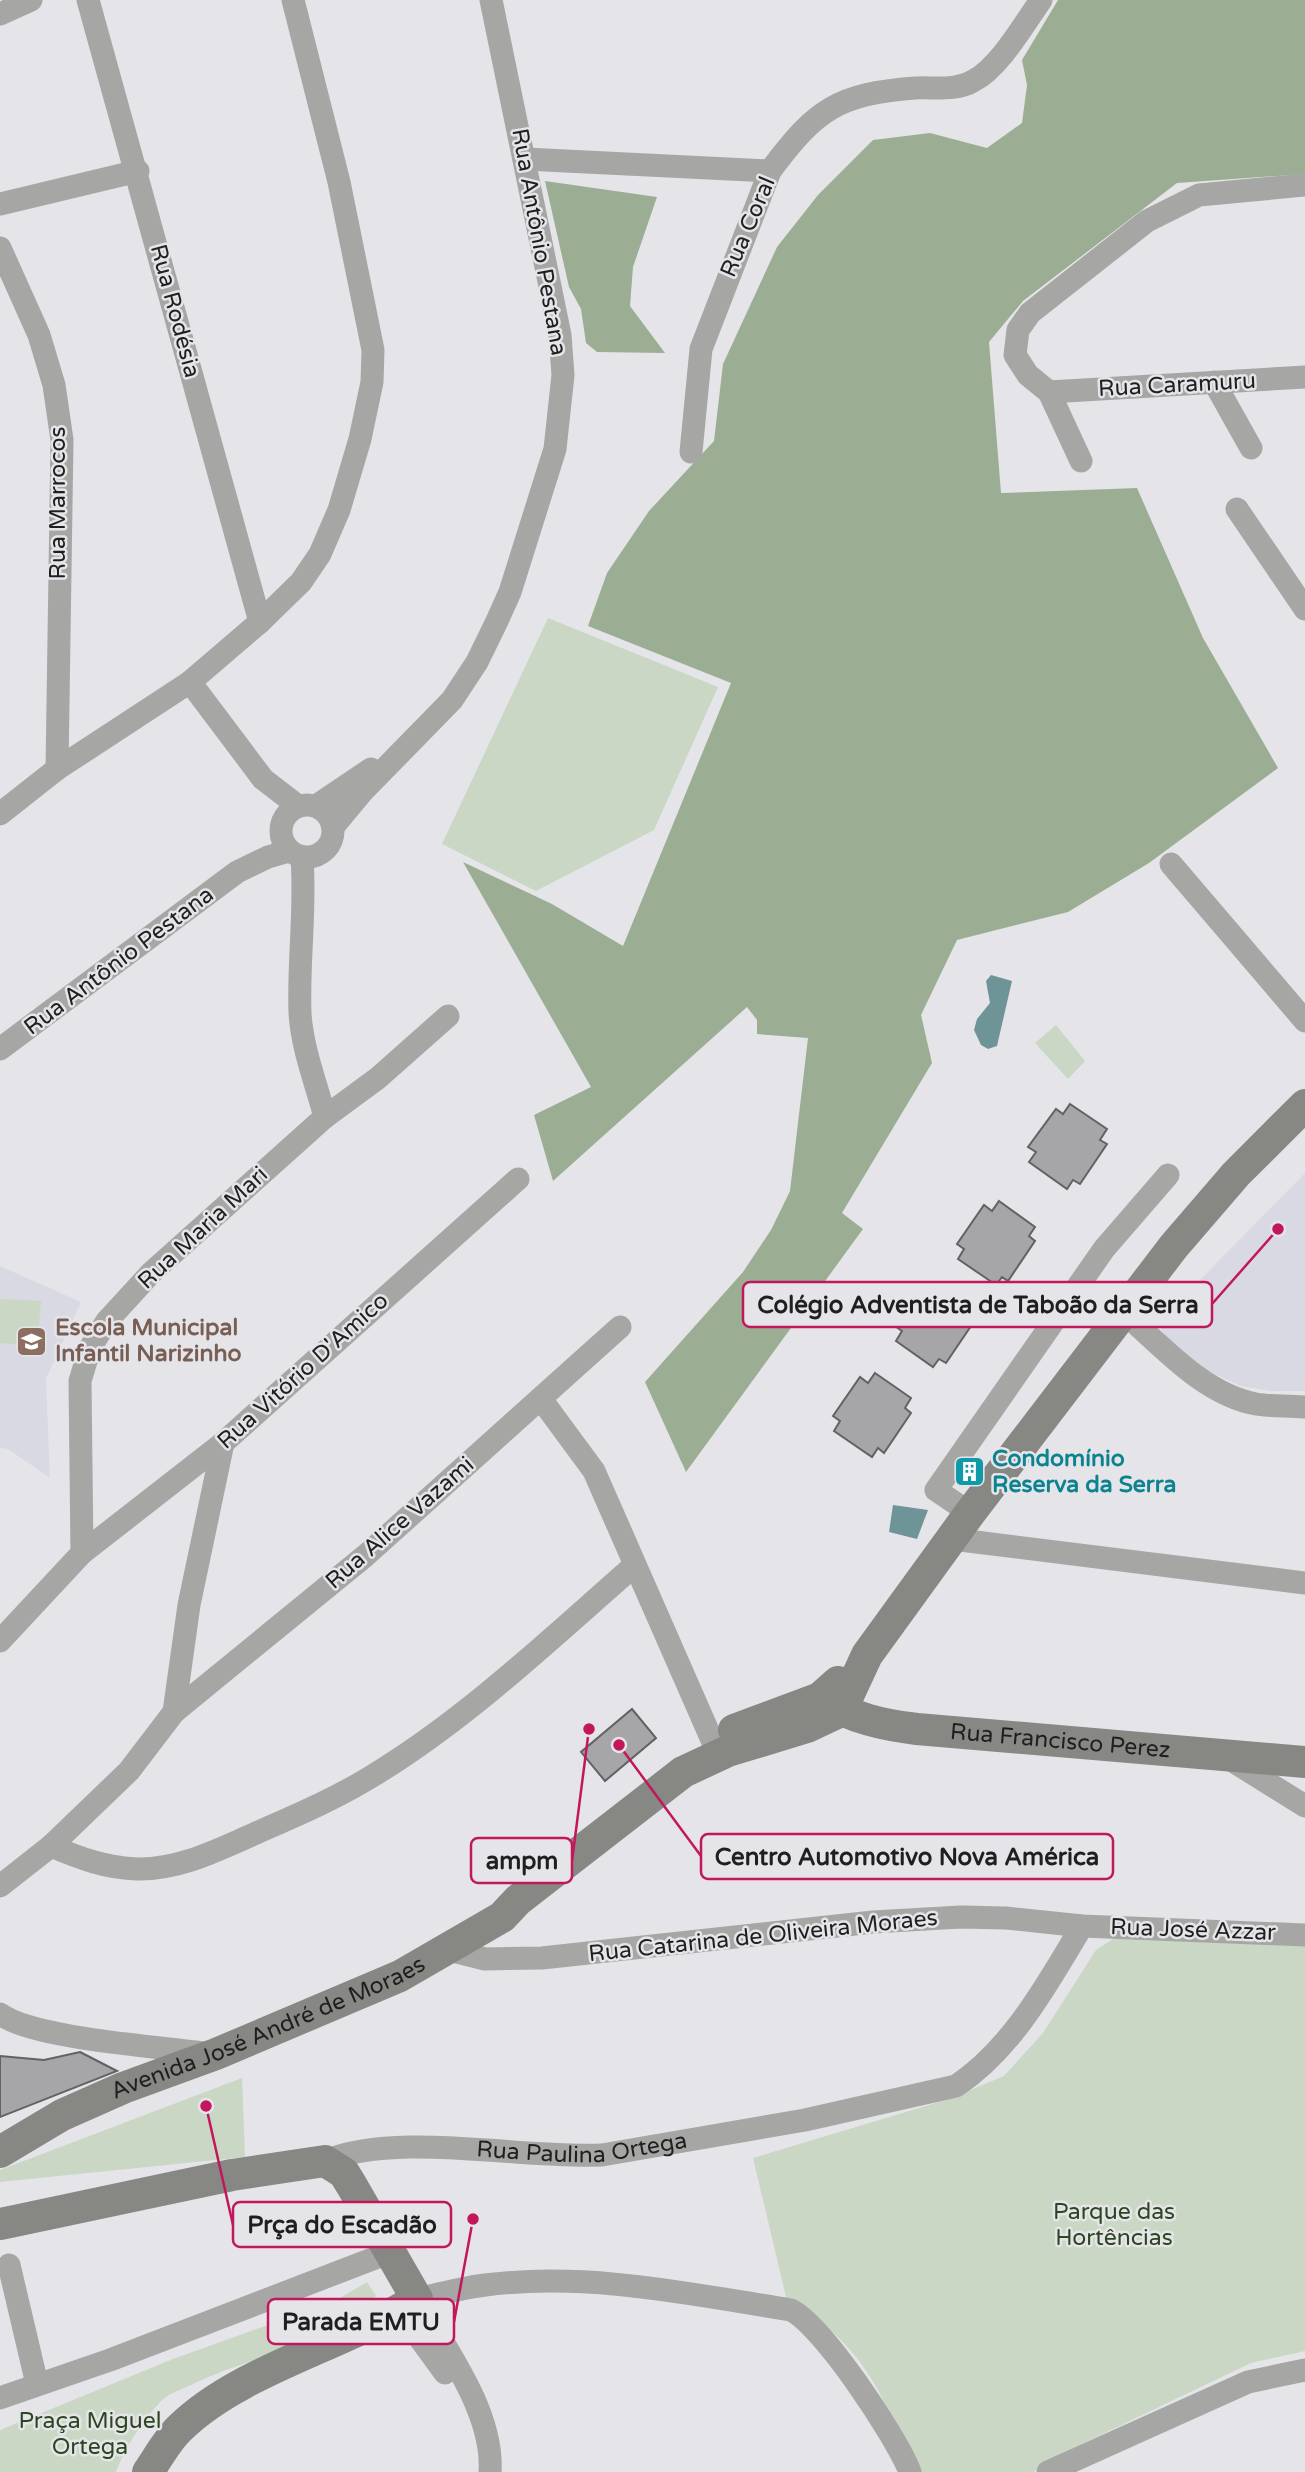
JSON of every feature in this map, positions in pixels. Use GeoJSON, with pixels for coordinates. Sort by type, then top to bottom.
{"type":"FeatureCollection","features":[{"type":"Feature","properties":{"kind":"street"},"geometry":{"type":"LineString","coordinates":[[0,14],[31,0]]}},
{"type":"Feature","properties":{"kind":"street","name":"Rua Rodésia"},"geometry":{"type":"LineString","coordinates":[[88,0],[138,171],[260,622]]}},
{"type":"Feature","properties":{"kind":"street"},"geometry":{"type":"LineString","coordinates":[[0,814],[57,769],[190,682],[260,622],[301,582],[320,554],[346,486],[372,382],[373,350],[368,317],[293,0]]}},
{"type":"Feature","properties":{"kind":"street","name":"Rua Antônio Pestana"},"geometry":{"type":"LineString","coordinates":[[0,1049],[237,872],[294,844],[331,844],[333,827],[363,791],[452,700],[492,632],[510,592],[555,449],[563,375],[560,335],[526,159],[491,0]]}},
{"type":"Feature","properties":{"kind":"street","name":"Rua Coral"},"geometry":{"type":"LineString","coordinates":[[691,452],[701,349],[770,171],[808,125],[831,106],[856,96],[915,88],[957,87],[972,82],[998,57],[1041,0]]}},
{"type":"Feature","properties":{"kind":"street"},"geometry":{"type":"LineString","coordinates":[[526,159],[770,171]]}},
{"type":"Feature","properties":{"kind":"street"},"geometry":{"type":"LineString","coordinates":[[0,204],[138,171]]}},
{"type":"Feature","properties":{"kind":"street"},"geometry":{"type":"LineString","coordinates":[[1081,461],[1049,392],[1028,375],[1015,355],[1018,330],[1030,313],[1147,221],[1199,195],[1305,185]]}},
{"type":"Feature","properties":{"kind":"street","name":"Rua Marrocos"},"geometry":{"type":"LineString","coordinates":[[0,248],[39,335],[54,385],[62,439],[57,769]]}},
{"type":"Feature","properties":{"kind":"street","name":"Rua Caramuru"},"geometry":{"type":"LineString","coordinates":[[1049,392],[1305,377]]}},
{"type":"Feature","properties":{"kind":"street"},"geometry":{"type":"LineString","coordinates":[[1214,382],[1251,448]]}},
{"type":"Feature","properties":{"kind":"street"},"geometry":{"type":"LineString","coordinates":[[1237,509],[1305,609]]}},
{"type":"Feature","properties":{"kind":"street"},"geometry":{"type":"LineString","coordinates":[[190,682],[262,779],[294,844],[306,902],[300,956],[300,1016],[306,1051],[326,1117]]}},
{"type":"Feature","properties":{"kind":"street","name":"Rua Antônio Pestana"},"geometry":{"type":"LineString","coordinates":[[294,844],[290,811],[307,806],[411,741]]}},
{"type":"Feature","properties":{"kind":"street"},"geometry":{"type":"LineString","coordinates":[[262,779],[307,806],[324,811],[333,827]]}},
{"type":"Feature","properties":{"kind":"street"},"geometry":{"type":"LineString","coordinates":[[1171,864],[1305,1021]]}},
{"type":"Feature","properties":{"kind":"street","name":"Rua Maria Mari"},"geometry":{"type":"LineString","coordinates":[[82,1553],[80,1381],[90,1348],[107,1321],[151,1273],[326,1117],[378,1077],[448,1016]]}},
{"type":"Feature","properties":{"kind":"street"},"geometry":{"type":"LineString","coordinates":[[831,1704],[1123,1312],[1236,1174],[1305,1105]]}},
{"type":"Feature","properties":{"kind":"street"},"geometry":{"type":"LineString","coordinates":[[1168,1175],[1104,1249],[936,1490],[961,1526],[1305,1583]]}},
{"type":"Feature","properties":{"kind":"street","name":"Rua Vitório D'Amico"},"geometry":{"type":"LineString","coordinates":[[82,1553],[223,1443],[518,1179]]}},
{"type":"Feature","properties":{"kind":"street"},"geometry":{"type":"LineString","coordinates":[[1123,1312],[1190,1370],[1224,1393],[1255,1404],[1304,1405]]}},
{"type":"Feature","properties":{"kind":"street","name":"Rua Alice Vazami"},"geometry":{"type":"LineString","coordinates":[[0,1886],[51,1846],[129,1772],[174,1712],[365,1556],[620,1327]]}},
{"type":"Feature","properties":{"kind":"street"},"geometry":{"type":"LineString","coordinates":[[541,1399],[593,1471],[714,1747]]}},
{"type":"Feature","properties":{"kind":"street"},"geometry":{"type":"LineString","coordinates":[[174,1712],[189,1605],[223,1443]]}},
{"type":"Feature","properties":{"kind":"street"},"geometry":{"type":"LineString","coordinates":[[0,1641],[82,1553]]}},
{"type":"Feature","properties":{"kind":"street"},"geometry":{"type":"LineString","coordinates":[[51,1846],[86,1862],[137,1869],[163,1867],[197,1859],[321,1803],[369,1778],[498,1684],[635,1565]]}},
{"type":"Feature","properties":{"kind":"street","name":"Avenida José André de Moraes"},"geometry":{"type":"LineString","coordinates":[[0,2152],[61,2115],[123,2088],[216,2054],[400,1976],[457,1941],[529,1873],[659,1769],[831,1704]]}},
{"type":"Feature","properties":{"kind":"street","name":"Rua Francisco Perez"},"geometry":{"type":"LineString","coordinates":[[831,1704],[883,1724],[917,1729],[1305,1762]]}},
{"type":"Feature","properties":{"kind":"street"},"geometry":{"type":"LineString","coordinates":[[1223,1755],[1305,1806]]}},
{"type":"Feature","properties":{"kind":"street","name":"Rua Catarina de Oliveira Moraes"},"geometry":{"type":"LineString","coordinates":[[457,1941],[485,1959],[541,1958],[873,1922],[961,1917],[1006,1918],[1082,1926]]}},
{"type":"Feature","properties":{"kind":"street","name":"Rua José Azzar"},"geometry":{"type":"LineString","coordinates":[[1082,1926],[1305,1935]]}},
{"type":"Feature","properties":{"kind":"street","name":"Rua Paulina Ortega"},"geometry":{"type":"LineString","coordinates":[[2,2223],[232,2175],[325,2161],[346,2153],[398,2148],[570,2157],[602,2155],[805,2120],[956,2086],[974,2074],[993,2055],[1026,2014],[1082,1926]]}},
{"type":"Feature","properties":{"kind":"street"},"geometry":{"type":"LineString","coordinates":[[0,2014],[18,2024],[50,2032],[216,2054]]}},
{"type":"Feature","properties":{"kind":"street","name":"Avenida José André de Moraes"},"geometry":{"type":"LineString","coordinates":[[0,2136],[26,2124],[61,2115]]}},
{"type":"Feature","properties":{"kind":"street"},"geometry":{"type":"LineString","coordinates":[[352,2186],[359,2172],[374,2159],[398,2148]]}},
{"type":"Feature","properties":{"kind":"street"},"geometry":{"type":"LineString","coordinates":[[325,2161],[344,2173],[352,2186],[381,2256]]}},
{"type":"Feature","properties":{"kind":"street"},"geometry":{"type":"LineString","coordinates":[[325,2161],[341,2201],[381,2256],[410,2303],[418,2336],[480,2416],[489,2439],[490,2472]]}},
{"type":"Feature","properties":{"kind":"street"},"geometry":{"type":"LineString","coordinates":[[0,2399],[110,2360],[381,2256]]}},
{"type":"Feature","properties":{"kind":"street"},"geometry":{"type":"LineString","coordinates":[[9,2265],[37,2384]]}},
{"type":"Feature","properties":{"kind":"street"},"geometry":{"type":"LineString","coordinates":[[148,2472],[179,2429],[209,2405],[238,2387],[353,2335],[410,2303],[486,2285],[566,2282],[646,2287],[791,2311],[804,2317],[837,2357],[901,2452],[910,2472]]}},
{"type":"Feature","properties":{"kind":"street"},"geometry":{"type":"LineString","coordinates":[[1048,2472],[1248,2382],[1305,2370]]}},
{"type":"Feature","properties":{"kind":"shaded area"},"geometry":{"type":"Polygon","coordinates":[[[1305,1173],[1305,1391],[1270,1391],[1241,1386],[1204,1369],[1172,1347],[1155,1319],[1155,1311],[1183,1285],[1190,1290],[1305,1173]]]}},
{"type":"Feature","properties":{"kind":"shaded area","name":"Escola Municipal Infantil Narizinho"},"geometry":{"type":"Polygon","coordinates":[[[0,1266],[81,1302],[46,1379],[50,1478],[8,1449],[0,1448],[0,1266]]]}},
{"type":"Feature","properties":{"kind":"green space"},"geometry":{"type":"Polygon","coordinates":[[[1058,0],[1305,0],[1305,174],[1177,183],[1023,301],[989,342],[1001,493],[1137,488],[1203,638],[1278,768],[1149,863],[1068,912],[957,940],[921,1015],[932,1063],[842,1213],[863,1229],[686,1472],[645,1382],[743,1272],[771,1230],[790,1191],[808,1038],[757,1034],[757,1020],[747,1007],[553,1181],[534,1115],[591,1087],[463,862],[552,904],[623,946],[731,683],[588,626],[607,573],[649,511],[714,441],[723,364],[777,247],[818,195],[873,140],[930,133],[987,148],[1022,123],[1027,85],[1022,60],[1058,0]]]}},
{"type":"Feature","properties":{"kind":"green space"},"geometry":{"type":"Polygon","coordinates":[[[545,181],[657,197],[633,267],[630,306],[665,353],[597,352],[586,343],[581,309],[569,287],[545,181]]]}},
{"type":"Feature","properties":{"kind":"green space"},"geometry":{"type":"Polygon","coordinates":[[[548,618],[718,687],[654,830],[536,891],[442,844],[548,618]]]}},
{"type":"Feature","properties":{"kind":"green space"},"geometry":{"type":"Polygon","coordinates":[[[1056,1025],[1085,1061],[1068,1079],[1035,1043],[1056,1025]]]}},
{"type":"Feature","properties":{"kind":"green space"},"geometry":{"type":"Polygon","coordinates":[[[0,1299],[41,1301],[37,1346],[0,1343],[0,1299]]]}},
{"type":"Feature","properties":{"kind":"green space","name":"Parque das Hortências"},"geometry":{"type":"Polygon","coordinates":[[[1116,1937],[1305,1942],[1305,2351],[1251,2363],[1042,2463],[1034,2472],[917,2472],[881,2395],[853,2354],[836,2335],[787,2301],[753,2158],[949,2099],[1004,2076],[1043,2033],[1096,1950],[1116,1937]]]}},
{"type":"Feature","properties":{"kind":"green space"},"geometry":{"type":"Polygon","coordinates":[[[242,2078],[245,2157],[0,2182],[0,2170],[242,2078]]]}},
{"type":"Feature","properties":{"kind":"green space","name":"Praça Miguel Ortega"},"geometry":{"type":"Polygon","coordinates":[[[367,2282],[376,2296],[357,2313],[336,2326],[313,2338],[218,2373],[165,2397],[135,2434],[116,2472],[0,2472],[0,2430],[173,2359],[335,2301],[367,2282]]]}},
{"type":"Feature","properties":{"kind":"water"},"geometry":{"type":"Polygon","coordinates":[[[991,975],[1012,981],[997,1046],[988,1049],[981,1045],[974,1030],[977,1019],[990,1003],[986,981],[991,975]]]}},
{"type":"Feature","properties":{"kind":"water"},"geometry":{"type":"Polygon","coordinates":[[[893,1505],[928,1510],[917,1539],[889,1532],[893,1505]]]}},
{"type":"Feature","properties":{"kind":"building"},"geometry":{"type":"Polygon","coordinates":[[[1070,1104],[1107,1129],[1100,1140],[1107,1144],[1080,1184],[1073,1180],[1067,1189],[1029,1162],[1036,1152],[1028,1147],[1056,1109],[1063,1114],[1070,1104]]]}},
{"type":"Feature","properties":{"kind":"building"},"geometry":{"type":"Polygon","coordinates":[[[999,1201],[1035,1227],[1029,1236],[1035,1241],[1008,1281],[1002,1277],[996,1285],[958,1259],[964,1249],[957,1244],[984,1205],[992,1211],[999,1201]]]}},
{"type":"Feature","properties":{"kind":"building"},"geometry":{"type":"Polygon","coordinates":[[[936,1283],[973,1308],[966,1318],[973,1323],[946,1363],[939,1359],[933,1367],[896,1341],[902,1331],[895,1326],[922,1288],[930,1293],[936,1283]]]}},
{"type":"Feature","properties":{"kind":"building"},"geometry":{"type":"Polygon","coordinates":[[[875,1373],[911,1398],[905,1408],[911,1413],[884,1453],[878,1448],[872,1457],[834,1431],[840,1421],[833,1416],[860,1377],[868,1383],[875,1373]]]}},
{"type":"Feature","properties":{"kind":"building"},"geometry":{"type":"Polygon","coordinates":[[[632,1709],[656,1738],[605,1781],[581,1752],[632,1709]]]}},
{"type":"Feature","properties":{"kind":"building"},"geometry":{"type":"Polygon","coordinates":[[[80,2052],[117,2071],[0,2117],[0,2056],[44,2060],[80,2052]]]}},
{"type":"Feature","properties":{"kind":"place","name":"Colégio Adventista de Taboão da Serra"},"geometry":{"type":"Point","coordinates":[1278,1229]}},
{"type":"Feature","properties":{"kind":"place","name":"Escola Municipal Infantil Narizinho"},"geometry":{"type":"Point","coordinates":[32,1341]}},
{"type":"Feature","properties":{"kind":"place","name":"Condomínio Reserva da Serra"},"geometry":{"type":"Point","coordinates":[969,1472]}},
{"type":"Feature","properties":{"kind":"place","name":"ampm"},"geometry":{"type":"Point","coordinates":[589,1729]}},
{"type":"Feature","properties":{"kind":"place","name":"Centro Automotivo Nova América"},"geometry":{"type":"Point","coordinates":[619,1745]}},
{"type":"Feature","properties":{"kind":"place","name":"Prça do Escadão"},"geometry":{"type":"Point","coordinates":[206,2106]}},
{"type":"Feature","properties":{"kind":"place","name":"Parada EMTU"},"geometry":{"type":"Point","coordinates":[473,2219]}}]}
